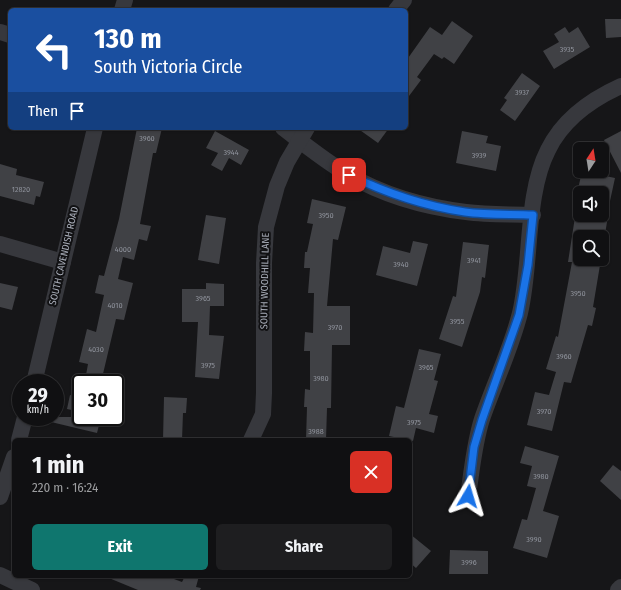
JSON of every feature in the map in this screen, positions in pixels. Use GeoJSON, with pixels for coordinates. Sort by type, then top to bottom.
{"type":"FeatureCollection","features":[{"type":"Feature","properties":{"kind":"street"},"geometry":{"type":"LineString","coordinates":[[398,8],[404,0]]}},
{"type":"Feature","properties":{"kind":"street"},"geometry":{"type":"LineString","coordinates":[[468,496],[474,447],[519,315],[528,265],[535,189],[542,162],[555,137],[567,122],[598,97],[621,86]]}},
{"type":"Feature","properties":{"kind":"street","name":"SOUTH CAVENDISH ROAD"},"geometry":{"type":"LineString","coordinates":[[36,374],[94,130]]}},
{"type":"Feature","properties":{"kind":"street"},"geometry":{"type":"LineString","coordinates":[[290,130],[303,134],[349,175],[376,188],[409,200],[432,207],[467,212],[533,215]]}},
{"type":"Feature","properties":{"kind":"street","name":"SOUTH WOODHILL LANE"},"geometry":{"type":"LineString","coordinates":[[252,438],[263,414],[264,263],[266,227],[276,186],[303,134]]}},
{"type":"Feature","properties":{"kind":"street"},"geometry":{"type":"LineString","coordinates":[[0,244],[63,262]]}},
{"type":"Feature","properties":{"kind":"street"},"geometry":{"type":"LineString","coordinates":[[20,438],[23,426]]}},
{"type":"Feature","properties":{"kind":"street"},"geometry":{"type":"LineString","coordinates":[[0,496],[12,463]]}},
{"type":"Feature","properties":{"kind":"street"},"geometry":{"type":"LineString","coordinates":[[0,575],[32,590]]}},
{"type":"Feature","properties":{"kind":"street"},"geometry":{"type":"LineString","coordinates":[[618,590],[621,587]]}},
{"type":"Feature","properties":{"kind":"building"},"geometry":{"type":"Polygon","coordinates":[[[605,19],[621,19],[621,37],[606,38],[605,19]]]}},
{"type":"Feature","properties":{"kind":"building"},"geometry":{"type":"Polygon","coordinates":[[[452,21],[473,36],[454,64],[444,57],[442,59],[434,54],[417,77],[421,80],[408,97],[408,58],[430,27],[442,35],[452,21]]]}},
{"type":"Feature","properties":{"kind":"building"},"geometry":{"type":"Polygon","coordinates":[[[565,27],[569,33],[578,27],[590,47],[554,69],[543,51],[559,42],[554,34],[565,27]]]}},
{"type":"Feature","properties":{"kind":"building"},"geometry":{"type":"Polygon","coordinates":[[[522,73],[540,86],[515,121],[500,110],[507,100],[504,98],[522,73]]]}},
{"type":"Feature","properties":{"kind":"building"},"geometry":{"type":"Polygon","coordinates":[[[137,130],[162,130],[156,153],[153,153],[140,224],[151,226],[147,241],[139,239],[134,260],[123,257],[118,279],[133,283],[124,320],[116,319],[103,374],[86,374],[88,364],[79,362],[87,329],[96,332],[104,295],[95,293],[99,275],[104,276],[119,219],[137,130]]]}},
{"type":"Feature","properties":{"kind":"building"},"geometry":{"type":"Polygon","coordinates":[[[360,130],[388,130],[378,143],[360,130]]]}},
{"type":"Feature","properties":{"kind":"building"},"geometry":{"type":"Polygon","coordinates":[[[215,131],[249,150],[241,165],[229,158],[222,171],[211,165],[218,153],[206,148],[215,131]]]}},
{"type":"Feature","properties":{"kind":"building"},"geometry":{"type":"Polygon","coordinates":[[[462,131],[488,136],[486,143],[501,146],[496,171],[456,163],[462,131]]]}},
{"type":"Feature","properties":{"kind":"building"},"geometry":{"type":"Polygon","coordinates":[[[621,131],[621,173],[609,150],[609,142],[605,142],[604,140],[621,131]]]}},
{"type":"Feature","properties":{"kind":"building"},"geometry":{"type":"Polygon","coordinates":[[[0,164],[17,169],[16,175],[44,182],[40,197],[36,196],[34,205],[0,196],[0,164]]]}},
{"type":"Feature","properties":{"kind":"building"},"geometry":{"type":"Polygon","coordinates":[[[609,177],[615,178],[610,201],[609,186],[579,186],[580,178],[609,178],[609,177]]]}},
{"type":"Feature","properties":{"kind":"building"},"geometry":{"type":"Polygon","coordinates":[[[312,199],[346,207],[338,240],[333,239],[327,306],[350,306],[350,345],[332,345],[331,408],[327,408],[326,438],[306,438],[307,407],[304,407],[305,389],[310,390],[310,351],[304,351],[305,332],[313,333],[314,293],[308,293],[310,268],[304,268],[305,252],[307,252],[313,224],[307,223],[312,199]]]}},
{"type":"Feature","properties":{"kind":"building"},"geometry":{"type":"Polygon","coordinates":[[[206,215],[226,218],[219,264],[198,260],[206,215]]]}},
{"type":"Feature","properties":{"kind":"building"},"geometry":{"type":"Polygon","coordinates":[[[574,222],[607,222],[606,230],[573,230],[573,266],[600,266],[593,307],[596,308],[592,326],[588,325],[571,383],[564,382],[552,431],[527,425],[535,392],[549,395],[556,372],[546,369],[556,336],[558,337],[572,262],[568,262],[574,222]]]}},
{"type":"Feature","properties":{"kind":"building"},"geometry":{"type":"Polygon","coordinates":[[[413,241],[428,244],[417,286],[376,275],[383,246],[410,253],[413,241]]]}},
{"type":"Feature","properties":{"kind":"building"},"geometry":{"type":"Polygon","coordinates":[[[463,242],[489,245],[485,278],[482,277],[480,292],[462,347],[439,339],[453,296],[456,297],[463,242]]]}},
{"type":"Feature","properties":{"kind":"building"},"geometry":{"type":"Polygon","coordinates":[[[0,283],[18,287],[12,310],[0,307],[0,283]]]}},
{"type":"Feature","properties":{"kind":"building"},"geometry":{"type":"Polygon","coordinates":[[[206,283],[224,284],[224,306],[210,306],[209,335],[224,336],[219,379],[195,377],[198,322],[182,322],[182,289],[206,289],[206,283]]]}},
{"type":"Feature","properties":{"kind":"building"},"geometry":{"type":"Polygon","coordinates":[[[419,349],[441,354],[434,380],[438,381],[429,414],[438,416],[434,433],[416,428],[413,441],[412,438],[389,436],[396,406],[404,408],[419,349]]]}},
{"type":"Feature","properties":{"kind":"building"},"geometry":{"type":"Polygon","coordinates":[[[70,395],[72,396],[72,410],[67,409],[70,395]]]}},
{"type":"Feature","properties":{"kind":"building"},"geometry":{"type":"Polygon","coordinates":[[[164,397],[187,398],[186,413],[183,413],[182,438],[163,438],[164,397]]]}},
{"type":"Feature","properties":{"kind":"building"},"geometry":{"type":"Polygon","coordinates":[[[64,417],[72,417],[72,426],[99,426],[97,433],[64,425],[64,417]]]}},
{"type":"Feature","properties":{"kind":"building"},"geometry":{"type":"Polygon","coordinates":[[[525,446],[559,456],[543,511],[559,516],[547,558],[513,548],[522,519],[527,520],[536,488],[527,486],[532,466],[520,463],[525,446]]]}},
{"type":"Feature","properties":{"kind":"building"},"geometry":{"type":"Polygon","coordinates":[[[613,465],[621,471],[621,500],[600,481],[613,465]]]}},
{"type":"Feature","properties":{"kind":"building"},"geometry":{"type":"Polygon","coordinates":[[[412,536],[431,551],[416,568],[412,565],[412,536]]]}},
{"type":"Feature","properties":{"kind":"building"},"geometry":{"type":"Polygon","coordinates":[[[450,550],[488,551],[488,574],[449,574],[450,550]]]}},
{"type":"Feature","properties":{"kind":"building"},"geometry":{"type":"Polygon","coordinates":[[[109,578],[171,578],[182,582],[184,578],[198,578],[196,587],[201,588],[200,590],[138,590],[109,578]]]}},
{"type":"Feature","properties":{"kind":"route"},"geometry":{"type":"LineString","coordinates":[[349,175],[376,188],[432,207],[467,212],[533,215],[528,265],[519,315],[474,447],[468,496]]}}]}
